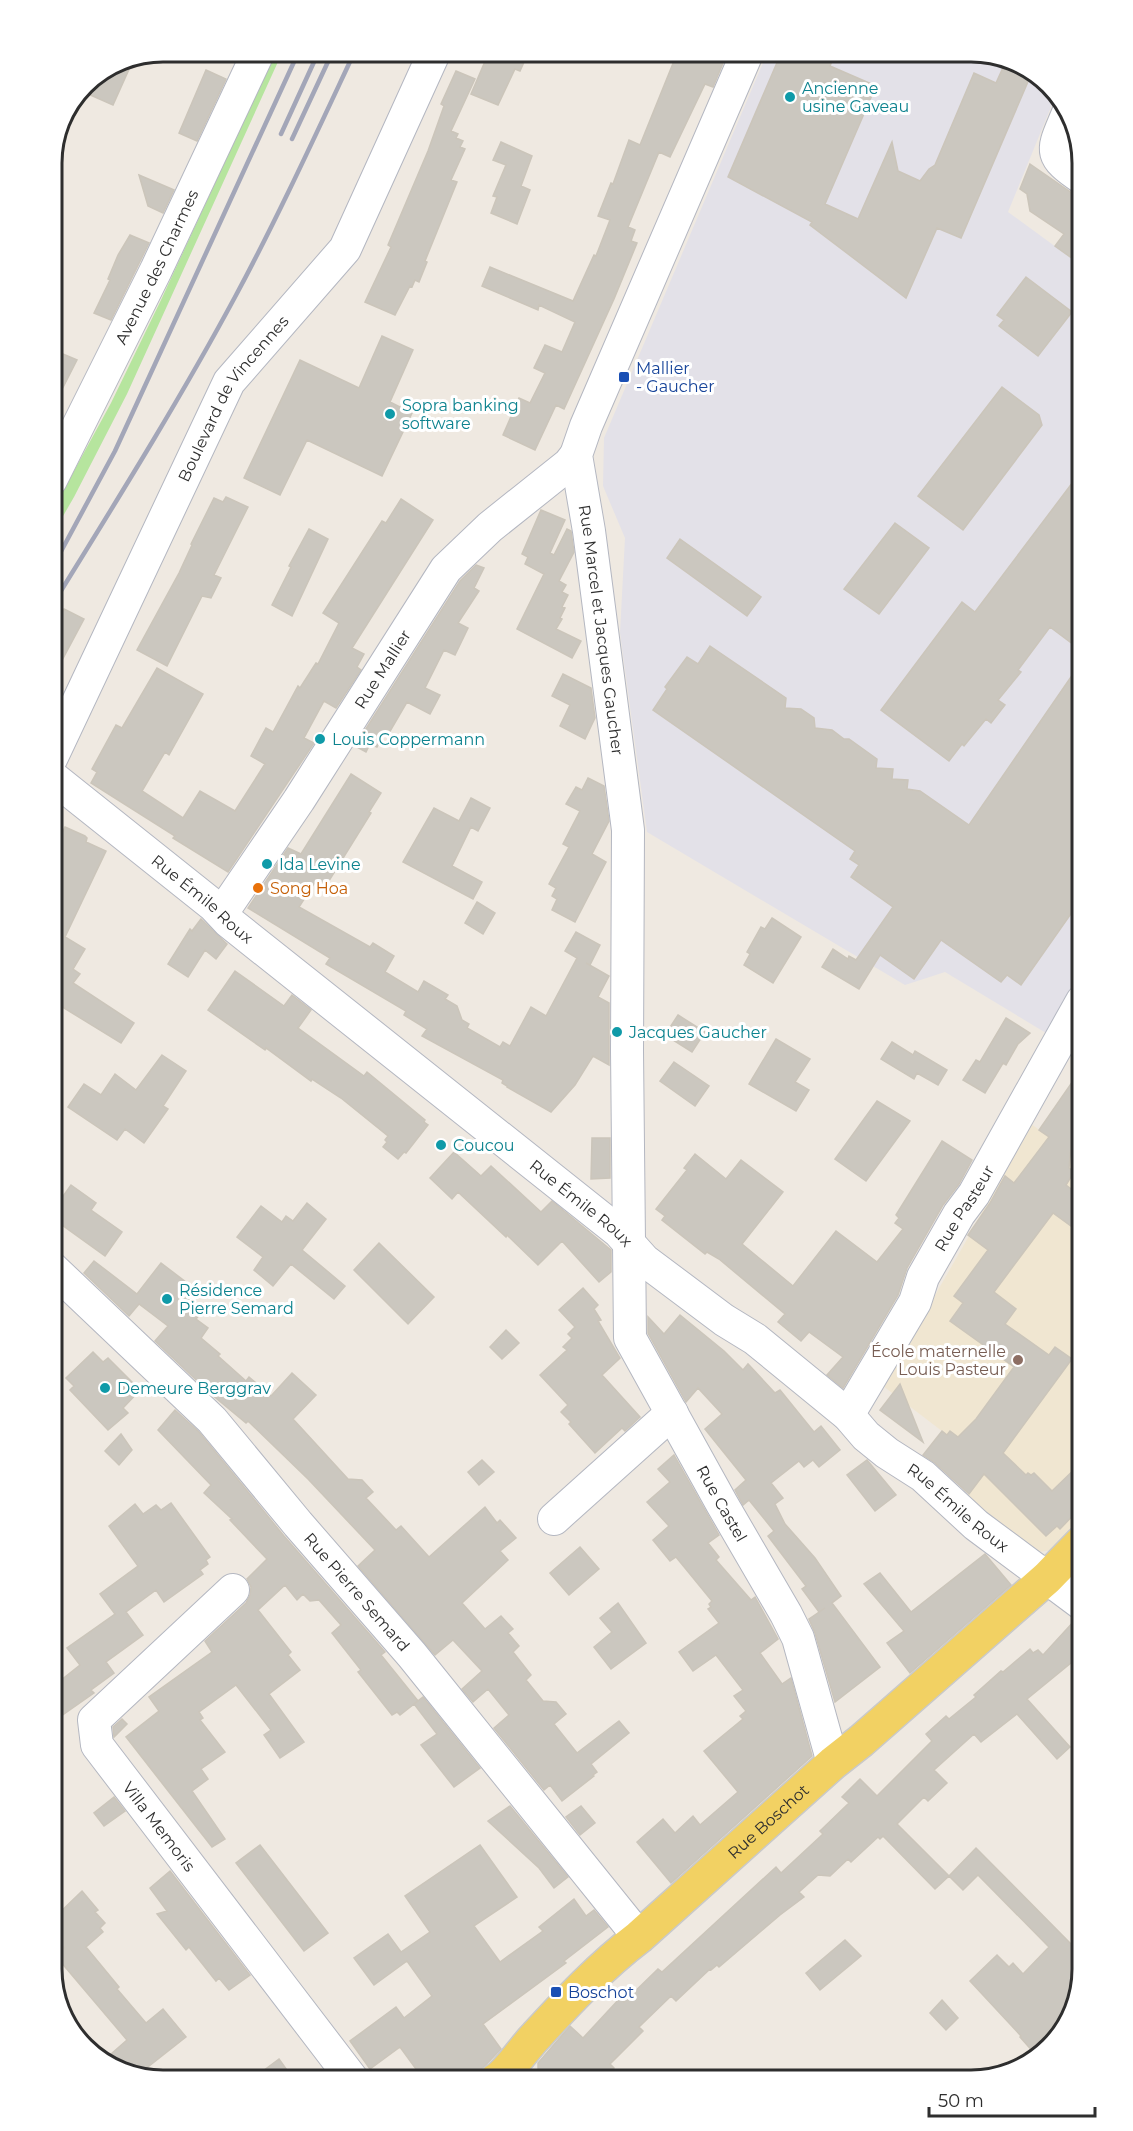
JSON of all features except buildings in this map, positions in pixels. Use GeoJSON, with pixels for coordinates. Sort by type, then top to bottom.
{"type":"FeatureCollection","features":[{"type":"Feature","properties":{"kind":"main road","name":"Rue Boschot"},"geometry":{"type":"LineString","coordinates":[[509,2069],[519,2054],[561,2008],[614,1956],[639,1937],[833,1763],[1047,1578],[1072,1552]]}},
{"type":"Feature","properties":{"kind":"street","name":"Avenue des Charmes"},"geometry":{"type":"LineString","coordinates":[[62,458],[156,270],[255,62]]}},
{"type":"Feature","properties":{"kind":"street","name":"Boulevard de Vincennes"},"geometry":{"type":"LineString","coordinates":[[62,736],[229,382],[345,249],[430,62]]}},
{"type":"Feature","properties":{"kind":"street","name":"Rue Marcel et Jacques Gaucher"},"geometry":{"type":"LineString","coordinates":[[628,1244],[630,1216],[627,1051],[628,830],[590,540],[576,455],[586,426],[743,62]]}},
{"type":"Feature","properties":{"kind":"street"},"geometry":{"type":"LineString","coordinates":[[1064,124],[1056,143],[1056,154],[1062,165],[1072,172]]}},
{"type":"Feature","properties":{"kind":"street","name":"Rue Mallier"},"geometry":{"type":"LineString","coordinates":[[222,913],[299,800],[446,569],[490,527],[569,464],[576,455]]}},
{"type":"Feature","properties":{"kind":"street","name":"Rue Émile Roux"},"geometry":{"type":"LineString","coordinates":[[62,786],[222,913],[229,922],[619,1232],[644,1260],[724,1320],[755,1339],[848,1415],[880,1448],[923,1476],[976,1525],[1072,1597]]}},
{"type":"Feature","properties":{"kind":"street","name":"Rue Pasteur"},"geometry":{"type":"LineString","coordinates":[[848,1415],[915,1302],[928,1268],[959,1214],[974,1194],[1072,1019]]}},
{"type":"Feature","properties":{"kind":"street","name":"Rue Castel"},"geometry":{"type":"LineString","coordinates":[[628,1244],[630,1338],[798,1638],[833,1763]]}},
{"type":"Feature","properties":{"kind":"street","name":"Rue Pierre Semard"},"geometry":{"type":"LineString","coordinates":[[62,1277],[212,1420],[412,1656],[639,1937]]}},
{"type":"Feature","properties":{"kind":"street"},"geometry":{"type":"LineString","coordinates":[[554,1519],[672,1413]]}},
{"type":"Feature","properties":{"kind":"street","name":"Villa Memoris"},"geometry":{"type":"LineString","coordinates":[[233,1590],[94,1720],[97,1745],[345,2069]]}},
{"type":"Feature","properties":{"kind":"shaded area"},"geometry":{"type":"Polygon","coordinates":[[[763,62],[990,63],[1027,79],[1046,96],[1052,104],[1008,212],[1072,259],[1072,988],[1046,1033],[945,972],[905,985],[647,832],[620,633],[625,538],[603,486],[604,438],[763,62]]]}},
{"type":"Feature","properties":{"kind":"shaded area"},"geometry":{"type":"Polygon","coordinates":[[[1030,1123],[1072,1154],[1072,1533],[1056,1550],[1036,1552],[967,1496],[989,1467],[883,1386],[969,1236],[1030,1123]]]}},
{"type":"Feature","properties":{"kind":"green space"},"geometry":{"type":"Polygon","coordinates":[[[271,62],[278,62],[127,394],[62,518],[62,493],[111,403],[271,62]]]}},
{"type":"Feature","properties":{"kind":"railway"},"geometry":{"type":"LineString","coordinates":[[62,550],[115,451],[294,62]]}},
{"type":"Feature","properties":{"kind":"railway"},"geometry":{"type":"LineString","coordinates":[[281,134],[314,62]]}},
{"type":"Feature","properties":{"kind":"railway"},"geometry":{"type":"LineString","coordinates":[[292,139],[328,62]]}},
{"type":"Feature","properties":{"kind":"railway"},"geometry":{"type":"LineString","coordinates":[[62,589],[168,415],[235,297],[282,206],[350,62]]}},
{"type":"Feature","properties":{"kind":"place","name":"Ancienne usine Gaveau"},"geometry":{"type":"Point","coordinates":[790,97]}},
{"type":"Feature","properties":{"kind":"place","name":"Mallier - Gaucher"},"geometry":{"type":"Point","coordinates":[624,377]}},
{"type":"Feature","properties":{"kind":"place","name":"Sopra banking software"},"geometry":{"type":"Point","coordinates":[390,414]}},
{"type":"Feature","properties":{"kind":"place","name":"Louis Coppermann"},"geometry":{"type":"Point","coordinates":[320,739]}},
{"type":"Feature","properties":{"kind":"place","name":"Ida Levine"},"geometry":{"type":"Point","coordinates":[267,864]}},
{"type":"Feature","properties":{"kind":"place","name":"Song Hoa"},"geometry":{"type":"Point","coordinates":[258,888]}},
{"type":"Feature","properties":{"kind":"place","name":"Jacques Gaucher"},"geometry":{"type":"Point","coordinates":[617,1032]}},
{"type":"Feature","properties":{"kind":"place","name":"Coucou"},"geometry":{"type":"Point","coordinates":[441,1145]}},
{"type":"Feature","properties":{"kind":"place","name":"Résidence Pierre Semard"},"geometry":{"type":"Point","coordinates":[167,1299]}},
{"type":"Feature","properties":{"kind":"place","name":"École maternelle Louis Pasteur"},"geometry":{"type":"Point","coordinates":[1018,1360]}},
{"type":"Feature","properties":{"kind":"place","name":"Demeure Berggrav"},"geometry":{"type":"Point","coordinates":[105,1388]}},
{"type":"Feature","properties":{"kind":"place","name":"Boschot"},"geometry":{"type":"Point","coordinates":[556,1992]}}]}
